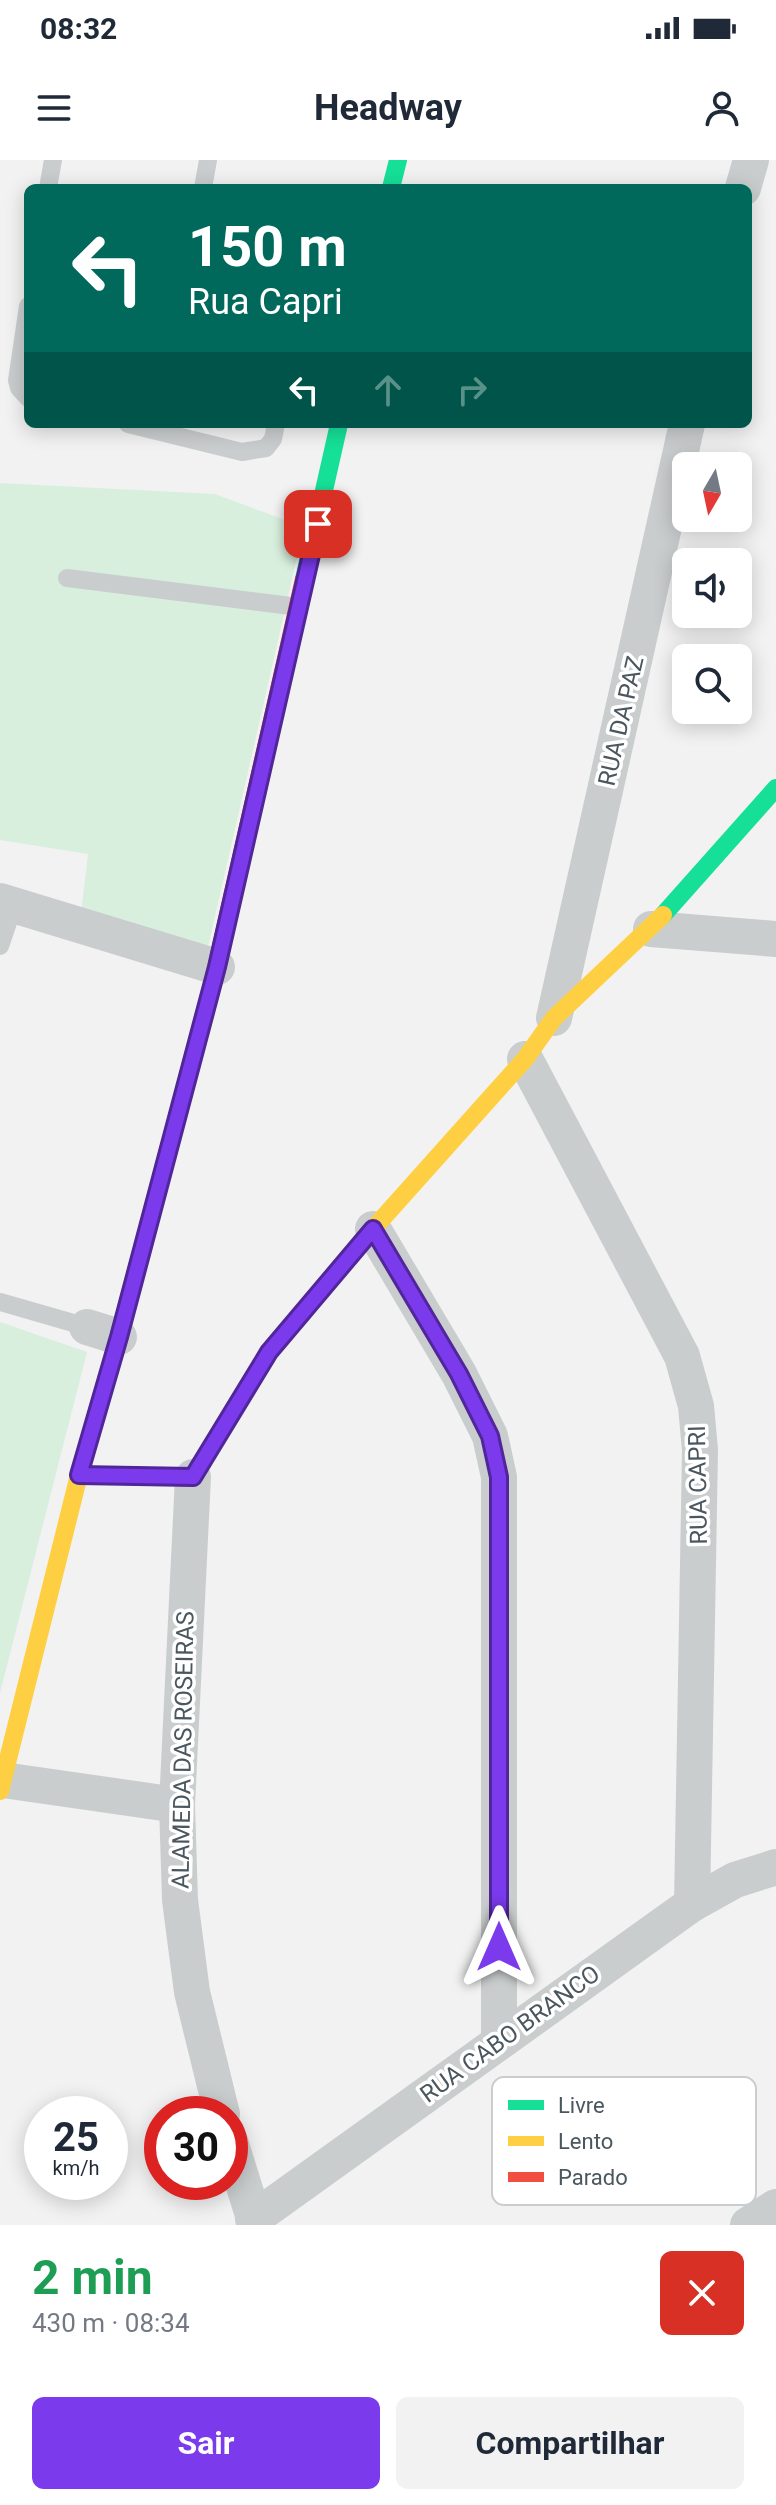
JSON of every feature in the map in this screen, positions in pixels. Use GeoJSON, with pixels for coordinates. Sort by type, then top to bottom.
{"type":"FeatureCollection","features":[{"type":"Feature","properties":{"kind":"main road"},"geometry":{"type":"LineString","coordinates":[[392,184],[398,160]]}},
{"type":"Feature","properties":{"kind":"main road"},"geometry":{"type":"LineString","coordinates":[[1,1785],[7,1729],[79,1475],[103,1332],[217,967],[338,428]]}},
{"type":"Feature","properties":{"kind":"main road"},"geometry":{"type":"LineString","coordinates":[[79,1475],[193,1477],[269,1352],[373,1229],[525,1059],[554,1018],[651,929],[776,788]]}},
{"type":"Feature","properties":{"kind":"street"},"geometry":{"type":"LineString","coordinates":[[744,184],[751,160]]}},
{"type":"Feature","properties":{"kind":"street","name":"RUA DA PAZ"},"geometry":{"type":"LineString","coordinates":[[554,1018],[686,428]]}},
{"type":"Feature","properties":{"kind":"street"},"geometry":{"type":"LineString","coordinates":[[7,903],[217,967]]}},
{"type":"Feature","properties":{"kind":"street"},"geometry":{"type":"LineString","coordinates":[[651,929],[772,947]]}},
{"type":"Feature","properties":{"kind":"street","name":"RUA CAPRI"},"geometry":{"type":"LineString","coordinates":[[525,1059],[682,1356],[696,1406],[700,1450],[692,1904]]}},
{"type":"Feature","properties":{"kind":"street"},"geometry":{"type":"LineString","coordinates":[[373,1229],[459,1374],[490,1436],[499,1477],[499,2040]]}},
{"type":"Feature","properties":{"kind":"street","name":"ALAMEDA DAS ROSEIRAS"},"geometry":{"type":"LineString","coordinates":[[193,1477],[177,1805],[180,1900],[192,1992],[218,2096]]}},
{"type":"Feature","properties":{"kind":"street"},"geometry":{"type":"LineString","coordinates":[[1,1785],[177,1805]]}},
{"type":"Feature","properties":{"kind":"street","name":"RUA CABO BRANCO"},"geometry":{"type":"LineString","coordinates":[[255,2222],[499,2040],[692,1904],[735,1880],[776,1867]]}},
{"type":"Feature","properties":{"kind":"street"},"geometry":{"type":"LineString","coordinates":[[248,2199],[255,2222]]}},
{"type":"Feature","properties":{"kind":"street"},"geometry":{"type":"LineString","coordinates":[[748,2225],[776,2207]]}},
{"type":"Feature","properties":{"kind":"lane"},"geometry":{"type":"LineString","coordinates":[[49,184],[53,160]]}},
{"type":"Feature","properties":{"kind":"lane"},"geometry":{"type":"LineString","coordinates":[[204,184],[208,160]]}},
{"type":"Feature","properties":{"kind":"lane"},"geometry":{"type":"LineString","coordinates":[[24,333],[17,380],[24,394]]}},
{"type":"Feature","properties":{"kind":"lane"},"geometry":{"type":"LineString","coordinates":[[144,428],[242,452],[266,448],[273,439],[275,428]]}},
{"type":"Feature","properties":{"kind":"lane"},"geometry":{"type":"LineString","coordinates":[[67,578],[299,607]]}},
{"type":"Feature","properties":{"kind":"lane"},"geometry":{"type":"LineString","coordinates":[[0,946],[7,903]]}},
{"type":"Feature","properties":{"kind":"lane"},"geometry":{"type":"LineString","coordinates":[[0,1302],[103,1332]]}},
{"type":"Feature","properties":{"kind":"green space"},"geometry":{"type":"Polygon","coordinates":[[[0,483],[215,494],[304,527],[208,947],[81,914],[88,854],[0,840],[0,483]]]}},
{"type":"Feature","properties":{"kind":"green space"},"geometry":{"type":"Polygon","coordinates":[[[0,1322],[87,1352],[0,1693],[0,1322]]]}},
{"type":"Feature","properties":{"kind":"traffic: fast"},"geometry":{"type":"LineString","coordinates":[[392,184],[398,160]]}},
{"type":"Feature","properties":{"kind":"traffic: fast"},"geometry":{"type":"LineString","coordinates":[[304,579],[338,428]]}},
{"type":"Feature","properties":{"kind":"traffic: fast"},"geometry":{"type":"LineString","coordinates":[[663,915],[776,788]]}},
{"type":"Feature","properties":{"kind":"traffic: fast"},"geometry":{"type":"LineString","coordinates":[[118,1339],[214,977]]}},
{"type":"Feature","properties":{"kind":"traffic: slow"},"geometry":{"type":"LineString","coordinates":[[270,1351],[373,1229],[525,1059],[554,1018],[663,915]]}},
{"type":"Feature","properties":{"kind":"traffic: slow"},"geometry":{"type":"LineString","coordinates":[[0,1791],[79,1475],[118,1339]]}},
{"type":"Feature","properties":{"kind":"traffic: jam"},"geometry":{"type":"LineString","coordinates":[[214,977],[304,579]]}},
{"type":"Feature","properties":{"kind":"traffic: jam"},"geometry":{"type":"LineString","coordinates":[[79,1475],[193,1477],[270,1351]]}},
{"type":"Feature","properties":{"kind":"route"},"geometry":{"type":"LineString","coordinates":[[318,524],[217,967],[119,1337],[79,1475],[193,1477],[269,1352],[373,1229],[459,1374],[490,1436],[499,1477],[499,1947]]}}]}
